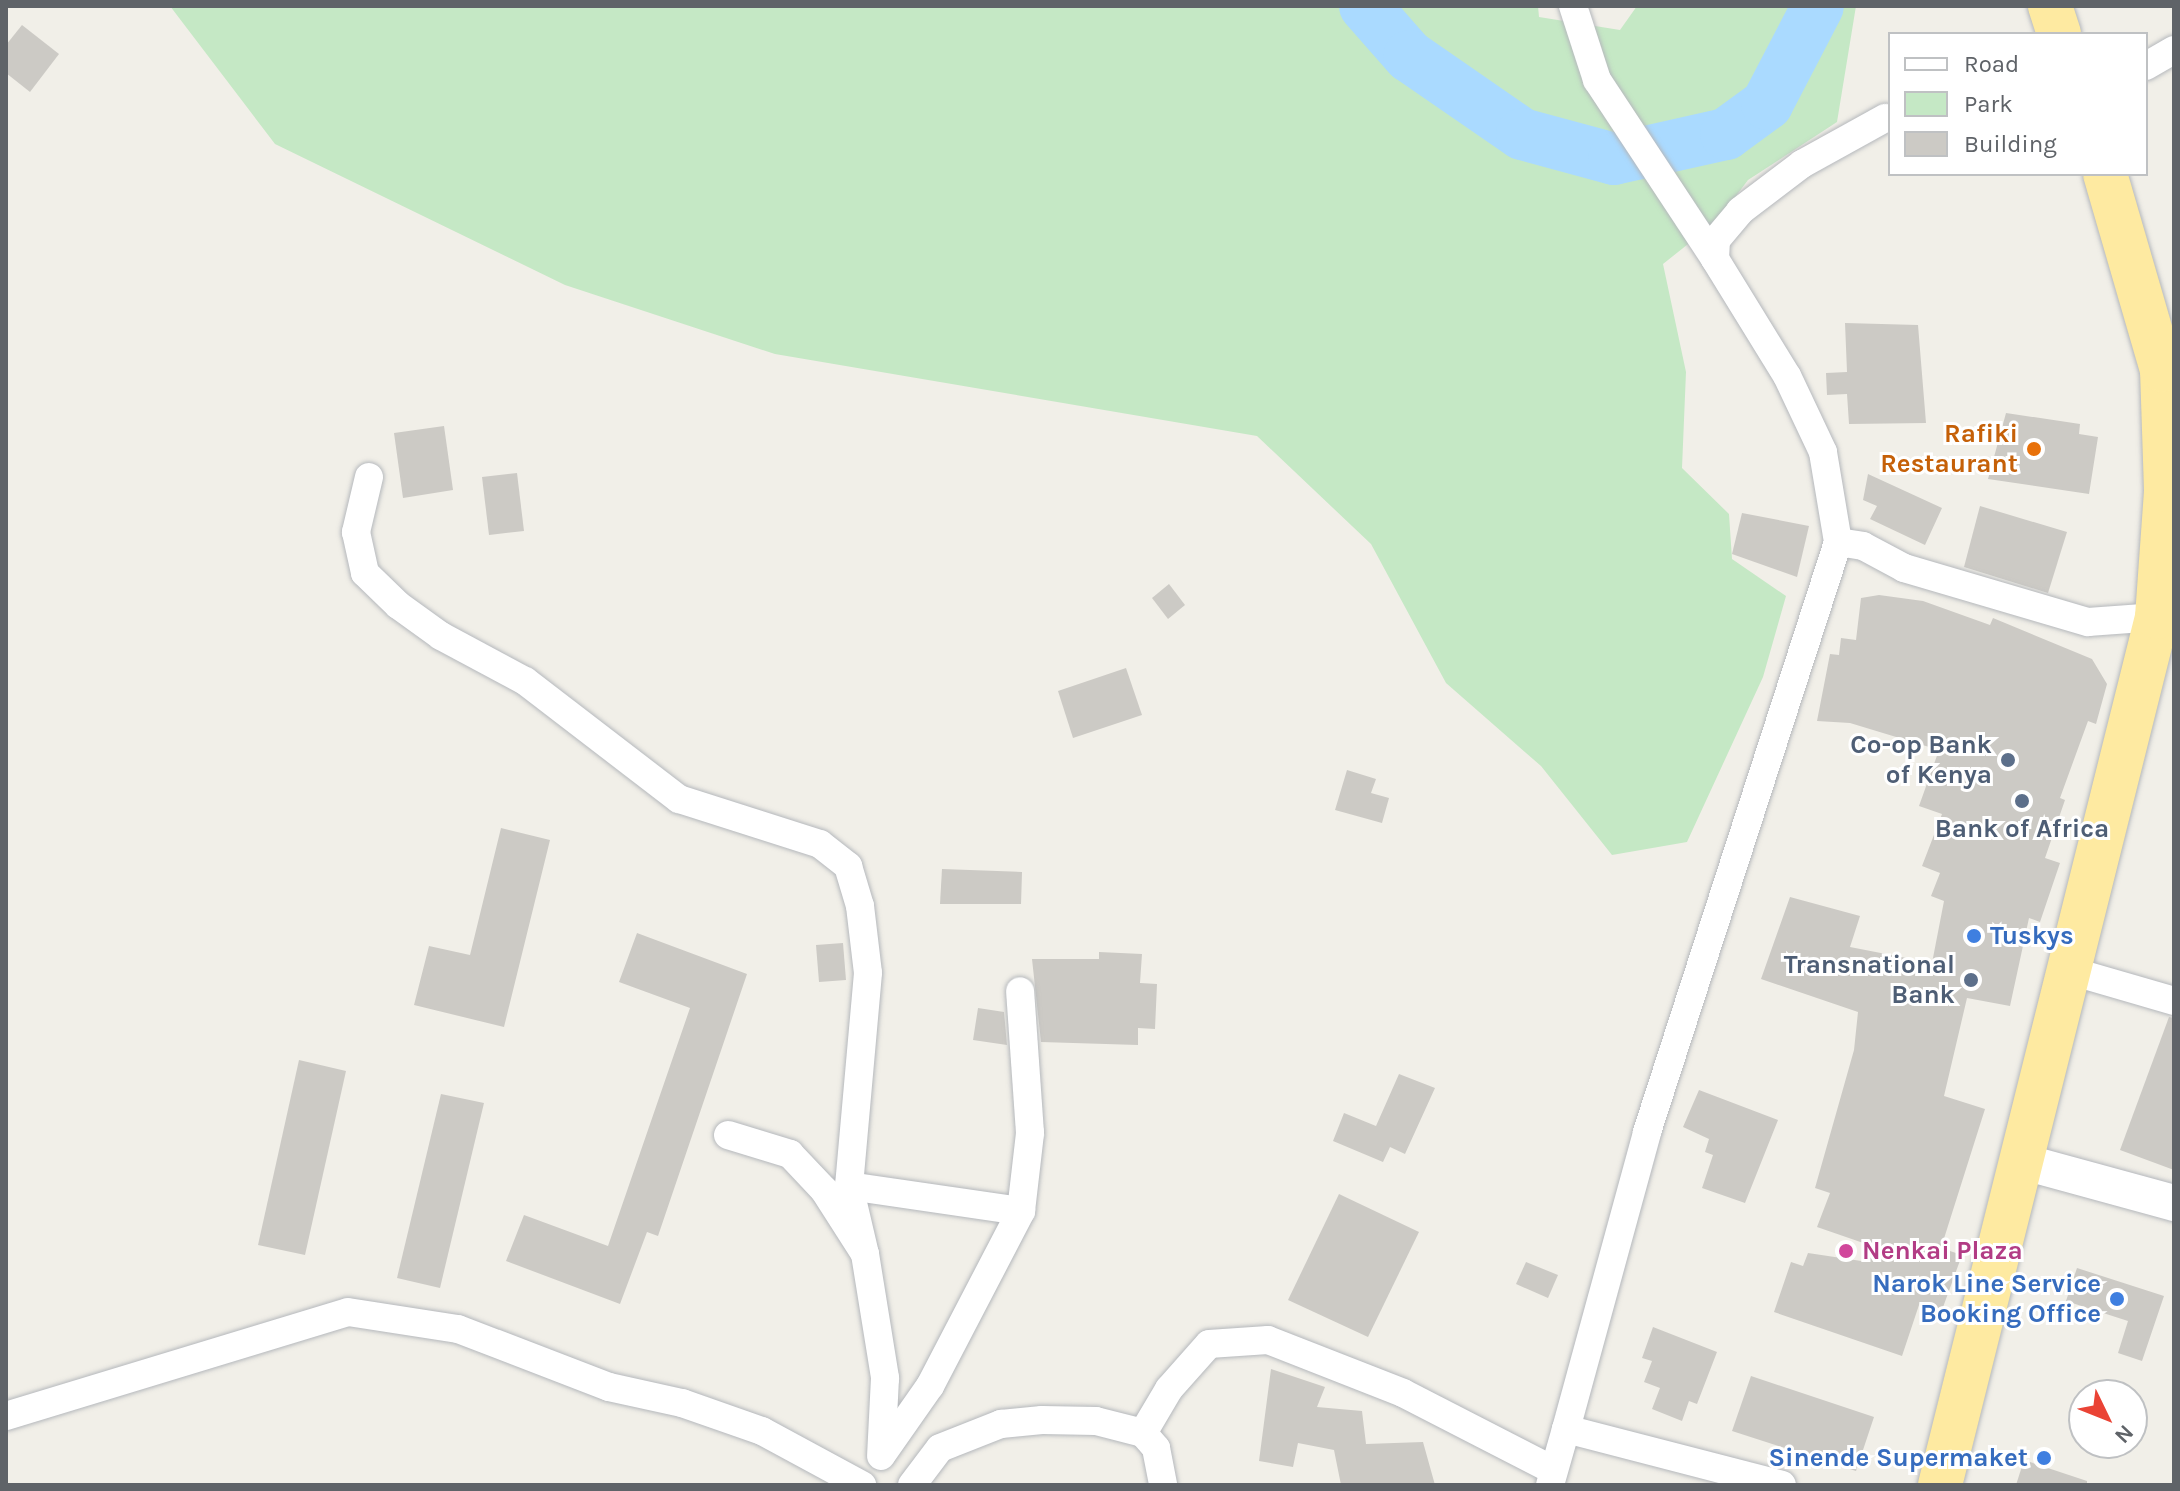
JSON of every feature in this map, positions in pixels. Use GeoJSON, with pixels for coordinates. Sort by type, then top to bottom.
{"type":"FeatureCollection","features":[{"type":"Feature","properties":{"kind":"highway"},"geometry":{"type":"LineString","coordinates":[[2050,6],[2058,32]]}},
{"type":"Feature","properties":{"kind":"highway"},"geometry":{"type":"LineString","coordinates":[[1940,1485],[2071,971],[2166,620],[2162,370],[2106,176]]}},
{"type":"Feature","properties":{"kind":"street"},"geometry":{"type":"LineString","coordinates":[[1143,1433],[1169,1389],[1209,1344],[1268,1340],[1403,1393],[1552,1478],[1647,1132],[1838,542],[1823,452],[1787,376],[1715,259],[1597,80],[1573,6]]}},
{"type":"Feature","properties":{"kind":"street"},"geometry":{"type":"LineString","coordinates":[[2148,65],[2174,50]]}},
{"type":"Feature","properties":{"kind":"street"},"geometry":{"type":"LineString","coordinates":[[1715,259],[1716,240],[1740,211],[1802,164],[1885,118]]}},
{"type":"Feature","properties":{"kind":"street"},"geometry":{"type":"LineString","coordinates":[[369,477],[356,532],[365,573],[398,605],[441,636],[525,681],[679,799],[820,844],[848,866],[868,973],[849,1186],[865,1254],[885,1378],[883,1453]]}},
{"type":"Feature","properties":{"kind":"street"},"geometry":{"type":"LineString","coordinates":[[1838,542],[1863,546],[1904,568],[2088,622],[2166,620]]}},
{"type":"Feature","properties":{"kind":"street"},"geometry":{"type":"LineString","coordinates":[[2071,971],[2174,1001]]}},
{"type":"Feature","properties":{"kind":"street"},"geometry":{"type":"LineString","coordinates":[[6,1416],[348,1312],[458,1329],[609,1387],[682,1403],[762,1431],[864,1485],[930,1386],[1021,1211],[1030,1133],[1020,991]]}},
{"type":"Feature","properties":{"kind":"street"},"geometry":{"type":"LineString","coordinates":[[728,1135],[790,1154],[824,1190],[865,1254]]}},
{"type":"Feature","properties":{"kind":"street"},"geometry":{"type":"LineString","coordinates":[[2024,1162],[2174,1203]]}},
{"type":"Feature","properties":{"kind":"street"},"geometry":{"type":"LineString","coordinates":[[849,1186],[1021,1211]]}},
{"type":"Feature","properties":{"kind":"street"},"geometry":{"type":"LineString","coordinates":[[912,1485],[940,1448],[1001,1424],[1096,1421],[1143,1433],[1156,1448],[1163,1485]]}},
{"type":"Feature","properties":{"kind":"street"},"geometry":{"type":"LineString","coordinates":[[1566,1429],[1782,1485]]}},
{"type":"Feature","properties":{"kind":"green space"},"geometry":{"type":"Polygon","coordinates":[[[170,6],[1538,6],[1539,17],[1620,30],[1637,6],[1856,6],[1837,122],[1748,180],[1717,221],[1663,264],[1686,372],[1682,468],[1729,514],[1732,559],[1786,596],[1763,677],[1687,842],[1612,855],[1541,766],[1446,683],[1371,544],[1257,436],[775,354],[565,285],[275,144],[170,6]]]}},
{"type":"Feature","properties":{"kind":"building"},"geometry":{"type":"Polygon","coordinates":[[[22,25],[59,54],[30,92],[6,73],[6,45],[22,25]]]}},
{"type":"Feature","properties":{"kind":"building"},"geometry":{"type":"Polygon","coordinates":[[[1845,323],[1918,325],[1926,423],[1849,424],[1847,394],[1827,395],[1826,373],[1847,372],[1845,323]]]}},
{"type":"Feature","properties":{"kind":"building","name":"Rafiki Restaurant"},"geometry":{"type":"Polygon","coordinates":[[[2006,413],[2080,424],[2079,434],[2098,437],[2089,494],[1988,479],[2006,413]]]}},
{"type":"Feature","properties":{"kind":"building"},"geometry":{"type":"Polygon","coordinates":[[[444,426],[453,490],[403,498],[394,433],[444,426]]]}},
{"type":"Feature","properties":{"kind":"building"},"geometry":{"type":"Polygon","coordinates":[[[517,473],[524,531],[489,535],[482,477],[517,473]]]}},
{"type":"Feature","properties":{"kind":"building"},"geometry":{"type":"Polygon","coordinates":[[[1868,474],[1942,508],[1925,545],[1870,519],[1877,506],[1863,500],[1868,474]]]}},
{"type":"Feature","properties":{"kind":"building"},"geometry":{"type":"Polygon","coordinates":[[[1980,506],[2067,532],[2048,593],[1964,567],[1980,506]]]}},
{"type":"Feature","properties":{"kind":"building"},"geometry":{"type":"Polygon","coordinates":[[[1742,513],[1809,526],[1797,577],[1732,554],[1742,513]]]}},
{"type":"Feature","properties":{"kind":"building"},"geometry":{"type":"Polygon","coordinates":[[[1169,584],[1185,605],[1168,619],[1152,598],[1169,584]]]}},
{"type":"Feature","properties":{"kind":"building"},"geometry":{"type":"Polygon","coordinates":[[[1879,595],[1923,601],[1990,625],[1993,618],[2092,659],[2107,684],[2096,724],[2088,721],[2060,798],[2065,800],[2045,858],[2060,863],[2040,922],[2029,918],[2010,1006],[1967,998],[1944,1096],[1985,1109],[1941,1248],[1962,1255],[1942,1310],[1920,1302],[1902,1356],[1774,1312],[1791,1262],[1803,1266],[1808,1253],[1868,1262],[1872,1246],[1817,1227],[1830,1193],[1815,1188],[1854,1050],[1858,1012],[1761,979],[1790,897],[1860,916],[1850,947],[1932,963],[1944,901],[1931,896],[1940,873],[1922,866],[1942,814],[1919,806],[1939,750],[1850,723],[1817,721],[1830,654],[1839,655],[1841,638],[1856,640],[1861,598],[1879,595]]]}},
{"type":"Feature","properties":{"kind":"building"},"geometry":{"type":"Polygon","coordinates":[[[1126,668],[1142,715],[1073,738],[1058,691],[1126,668]]]}},
{"type":"Feature","properties":{"kind":"building"},"geometry":{"type":"Polygon","coordinates":[[[1347,770],[1376,779],[1371,793],[1389,798],[1382,823],[1335,810],[1347,770]]]}},
{"type":"Feature","properties":{"kind":"building"},"geometry":{"type":"Polygon","coordinates":[[[501,828],[550,840],[504,1027],[414,1005],[429,946],[470,955],[501,828]]]}},
{"type":"Feature","properties":{"kind":"building"},"geometry":{"type":"Polygon","coordinates":[[[942,869],[1022,872],[1021,904],[940,904],[942,869]]]}},
{"type":"Feature","properties":{"kind":"building"},"geometry":{"type":"Polygon","coordinates":[[[637,933],[747,974],[658,1236],[647,1232],[620,1304],[506,1261],[524,1215],[608,1246],[690,1008],[619,982],[637,933]]]}},
{"type":"Feature","properties":{"kind":"building"},"geometry":{"type":"Polygon","coordinates":[[[843,943],[846,980],[819,982],[816,945],[843,943]]]}},
{"type":"Feature","properties":{"kind":"building"},"geometry":{"type":"Polygon","coordinates":[[[1099,952],[1142,954],[1140,983],[1157,984],[1155,1029],[1138,1028],[1138,1045],[1041,1042],[1032,959],[1099,959],[1099,952]]]}},
{"type":"Feature","properties":{"kind":"building"},"geometry":{"type":"Polygon","coordinates":[[[978,1008],[1004,1012],[1007,1045],[973,1040],[978,1008]]]}},
{"type":"Feature","properties":{"kind":"building"},"geometry":{"type":"Polygon","coordinates":[[[2169,1017],[2174,1018],[2174,1170],[2120,1150],[2169,1017]]]}},
{"type":"Feature","properties":{"kind":"building"},"geometry":{"type":"Polygon","coordinates":[[[299,1060],[346,1071],[305,1255],[258,1245],[299,1060]]]}},
{"type":"Feature","properties":{"kind":"building"},"geometry":{"type":"Polygon","coordinates":[[[1399,1074],[1435,1088],[1405,1154],[1390,1147],[1383,1162],[1333,1141],[1344,1113],[1376,1126],[1399,1074]]]}},
{"type":"Feature","properties":{"kind":"building"},"geometry":{"type":"Polygon","coordinates":[[[1699,1090],[1778,1120],[1745,1203],[1702,1188],[1713,1155],[1705,1152],[1709,1139],[1683,1127],[1699,1090]]]}},
{"type":"Feature","properties":{"kind":"building"},"geometry":{"type":"Polygon","coordinates":[[[441,1094],[484,1103],[440,1288],[397,1278],[441,1094]]]}},
{"type":"Feature","properties":{"kind":"building"},"geometry":{"type":"Polygon","coordinates":[[[1339,1194],[1419,1232],[1368,1337],[1288,1300],[1339,1194]]]}},
{"type":"Feature","properties":{"kind":"building"},"geometry":{"type":"Polygon","coordinates":[[[1526,1262],[1558,1275],[1548,1298],[1516,1284],[1526,1262]]]}},
{"type":"Feature","properties":{"kind":"building"},"geometry":{"type":"Polygon","coordinates":[[[2077,1268],[2164,1296],[2142,1361],[2118,1353],[2128,1321],[2066,1301],[2077,1268]]]}},
{"type":"Feature","properties":{"kind":"building"},"geometry":{"type":"Polygon","coordinates":[[[1653,1327],[1717,1352],[1697,1404],[1689,1401],[1682,1421],[1652,1409],[1660,1388],[1644,1382],[1652,1361],[1642,1358],[1653,1327]]]}},
{"type":"Feature","properties":{"kind":"building"},"geometry":{"type":"Polygon","coordinates":[[[1271,1369],[1325,1387],[1317,1407],[1362,1411],[1366,1444],[1423,1442],[1435,1485],[1341,1485],[1334,1450],[1298,1443],[1293,1467],[1259,1461],[1271,1369]]]}},
{"type":"Feature","properties":{"kind":"building"},"geometry":{"type":"Polygon","coordinates":[[[1751,1376],[1874,1417],[1856,1471],[1732,1431],[1751,1376]]]}},
{"type":"Feature","properties":{"kind":"building"},"geometry":{"type":"Polygon","coordinates":[[[2024,1460],[2087,1481],[2087,1485],[2016,1485],[2024,1460]]]}},
{"type":"Feature","properties":{"kind":"waterway"},"geometry":{"type":"LineString","coordinates":[[1365,6],[1409,56],[1522,134],[1614,159],[1726,134],[1767,104],[1818,6]]}},
{"type":"Feature","properties":{"kind":"place","name":"Rafiki Restaurant"},"geometry":{"type":"Point","coordinates":[2034,449]}},
{"type":"Feature","properties":{"kind":"place","name":"Co-op Bank of Kenya"},"geometry":{"type":"Point","coordinates":[2008,760]}},
{"type":"Feature","properties":{"kind":"place","name":"Bank of Africa"},"geometry":{"type":"Point","coordinates":[2022,801]}},
{"type":"Feature","properties":{"kind":"place","name":"Tuskys"},"geometry":{"type":"Point","coordinates":[1974,936]}},
{"type":"Feature","properties":{"kind":"place","name":"Transnational Bank"},"geometry":{"type":"Point","coordinates":[1971,980]}},
{"type":"Feature","properties":{"kind":"place","name":"Nenkai Plaza"},"geometry":{"type":"Point","coordinates":[1846,1251]}},
{"type":"Feature","properties":{"kind":"place","name":"Narok Line Service Booking Office"},"geometry":{"type":"Point","coordinates":[2117,1299]}},
{"type":"Feature","properties":{"kind":"place","name":"Sinende Supermaket"},"geometry":{"type":"Point","coordinates":[2044,1458]}}]}
